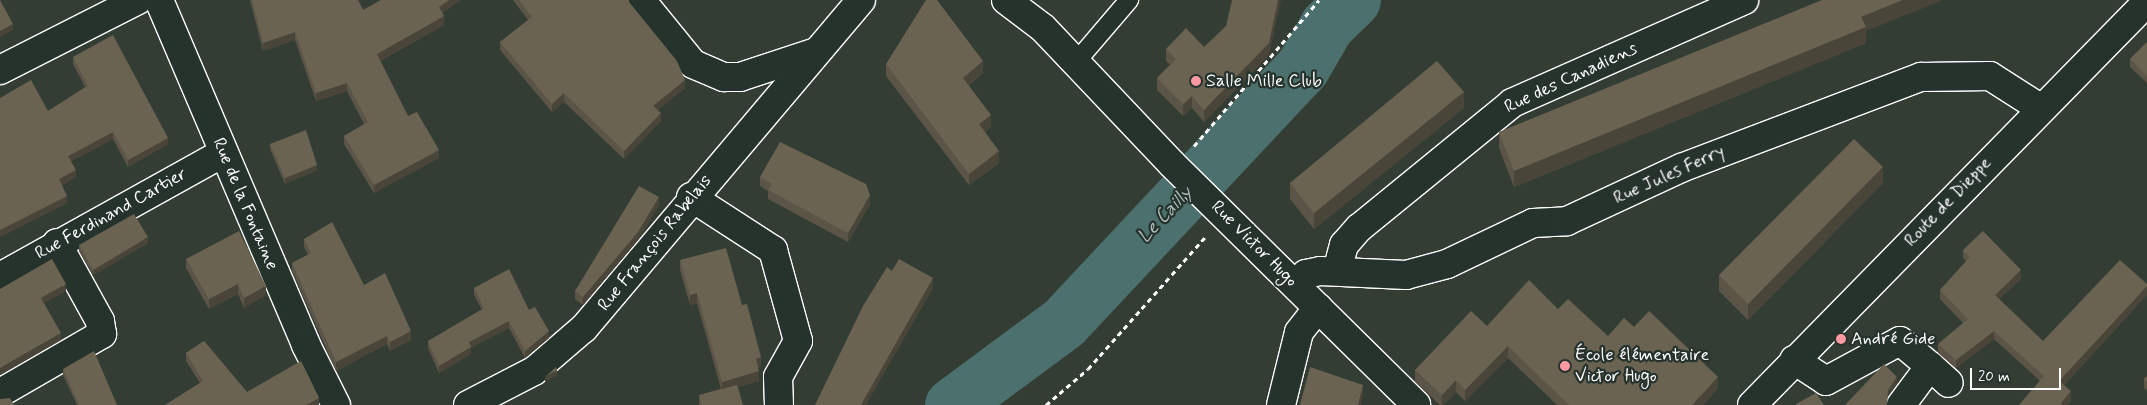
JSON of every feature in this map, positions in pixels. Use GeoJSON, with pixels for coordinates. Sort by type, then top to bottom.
{"type":"FeatureCollection","features":[{"type":"Feature","properties":{"kind":"street"},"geometry":{"type":"LineString","coordinates":[[641,0],[693,64],[724,76],[740,77],[818,52]]}},
{"type":"Feature","properties":{"kind":"street","name":"Rue François Rabelais"},"geometry":{"type":"LineString","coordinates":[[468,405],[534,371],[584,328],[691,197],[861,0]]}},
{"type":"Feature","properties":{"kind":"street","name":"Rue Victor Hugo"},"geometry":{"type":"LineString","coordinates":[[1006,0],[1076,62],[1172,164],[1416,405]]}},
{"type":"Feature","properties":{"kind":"street","name":"Rue des Canadiens"},"geometry":{"type":"LineString","coordinates":[[1337,271],[1344,245],[1359,228],[1512,102],[1744,0]]}},
{"type":"Feature","properties":{"kind":"street"},"geometry":{"type":"LineString","coordinates":[[0,70],[156,1]]}},
{"type":"Feature","properties":{"kind":"street","name":"Rue de la Fontaine"},"geometry":{"type":"LineString","coordinates":[[156,1],[336,405]]}},
{"type":"Feature","properties":{"kind":"street","name":"Route de Dieppe"},"geometry":{"type":"LineString","coordinates":[[1752,405],[2040,108],[2147,2]]}},
{"type":"Feature","properties":{"kind":"street","name":"Rue Jules Ferry"},"geometry":{"type":"LineString","coordinates":[[1295,284],[1306,274],[1337,271],[1406,274],[1447,264],[1533,222],[1567,221],[1681,168],[1921,77],[1990,76],[2040,108]]}},
{"type":"Feature","properties":{"kind":"street","name":"Rue Ferdinand Cartier"},"geometry":{"type":"LineString","coordinates":[[0,277],[57,243],[223,152]]}},
{"type":"Feature","properties":{"kind":"street"},"geometry":{"type":"LineString","coordinates":[[691,197],[773,250],[798,341],[778,377],[779,405]]}},
{"type":"Feature","properties":{"kind":"street"},"geometry":{"type":"LineString","coordinates":[[0,393],[102,334],[100,321],[57,243]]}},
{"type":"Feature","properties":{"kind":"street"},"geometry":{"type":"LineString","coordinates":[[1281,405],[1299,332],[1318,308]]}},
{"type":"Feature","properties":{"kind":"street"},"geometry":{"type":"LineString","coordinates":[[1794,360],[1826,381],[1900,341],[1940,374],[1900,405]]}},
{"type":"Feature","properties":{"kind":"lane"},"geometry":{"type":"LineString","coordinates":[[1076,62],[1129,0]]}},
{"type":"Feature","properties":{"kind":"path"},"geometry":{"type":"LineString","coordinates":[[1202,140],[1318,0]]}},
{"type":"Feature","properties":{"kind":"path"},"geometry":{"type":"LineString","coordinates":[[1046,405],[1088,369],[1206,237]]}},
{"type":"Feature","properties":{"kind":"building"},"geometry":{"type":"Polygon","coordinates":[[[0,0],[13,24],[0,31],[0,0]]]}},
{"type":"Feature","properties":{"kind":"building"},"geometry":{"type":"Polygon","coordinates":[[[252,0],[358,0],[363,10],[381,0],[449,0],[439,7],[444,16],[377,54],[408,116],[417,112],[439,150],[374,185],[344,136],[368,122],[347,83],[316,93],[295,32],[263,43],[252,0]]]}},
{"type":"Feature","properties":{"kind":"building"},"geometry":{"type":"Polygon","coordinates":[[[519,0],[629,0],[677,61],[685,80],[653,106],[661,113],[624,151],[564,93],[552,104],[500,42],[532,17],[519,0]]]}},
{"type":"Feature","properties":{"kind":"building"},"geometry":{"type":"Polygon","coordinates":[[[926,0],[937,0],[983,61],[963,78],[991,115],[979,124],[999,151],[969,174],[886,64],[926,0]]]}},
{"type":"Feature","properties":{"kind":"building"},"geometry":{"type":"Polygon","coordinates":[[[1232,0],[1278,0],[1269,43],[1204,110],[1192,96],[1183,104],[1157,78],[1176,59],[1166,49],[1186,28],[1204,47],[1226,26],[1232,0]]]}},
{"type":"Feature","properties":{"kind":"building"},"geometry":{"type":"Polygon","coordinates":[[[1822,0],[1903,0],[1861,17],[1866,27],[1514,171],[1499,132],[1822,0]]]}},
{"type":"Feature","properties":{"kind":"building"},"geometry":{"type":"Polygon","coordinates":[[[113,35],[168,138],[128,160],[113,132],[68,156],[76,170],[59,179],[67,196],[0,230],[0,98],[31,80],[48,111],[88,86],[73,57],[113,35]]]}},
{"type":"Feature","properties":{"kind":"building"},"geometry":{"type":"Polygon","coordinates":[[[2147,42],[2147,76],[2130,59],[2147,42]]]}},
{"type":"Feature","properties":{"kind":"building"},"geometry":{"type":"Polygon","coordinates":[[[1437,61],[1464,92],[1314,213],[1290,183],[1437,61]]]}},
{"type":"Feature","properties":{"kind":"building"},"geometry":{"type":"Polygon","coordinates":[[[306,130],[317,165],[285,178],[270,144],[306,130]]]}},
{"type":"Feature","properties":{"kind":"building"},"geometry":{"type":"Polygon","coordinates":[[[1854,139],[1883,167],[1748,304],[1719,275],[1854,139]]]}},
{"type":"Feature","properties":{"kind":"building"},"geometry":{"type":"Polygon","coordinates":[[[780,142],[866,184],[870,195],[848,233],[768,190],[772,184],[760,177],[780,142]]]}},
{"type":"Feature","properties":{"kind":"building"},"geometry":{"type":"Polygon","coordinates":[[[639,186],[659,197],[638,232],[583,297],[575,291],[639,186]]]}},
{"type":"Feature","properties":{"kind":"building"},"geometry":{"type":"Polygon","coordinates":[[[134,214],[148,237],[93,270],[79,245],[134,214]]]}},
{"type":"Feature","properties":{"kind":"building"},"geometry":{"type":"Polygon","coordinates":[[[332,222],[364,285],[385,273],[411,331],[390,342],[387,336],[336,362],[292,263],[311,253],[304,239],[332,222]]]}},
{"type":"Feature","properties":{"kind":"building"},"geometry":{"type":"Polygon","coordinates":[[[239,231],[266,286],[244,298],[238,284],[209,299],[186,259],[239,231]]]}},
{"type":"Feature","properties":{"kind":"building"},"geometry":{"type":"Polygon","coordinates":[[[1983,231],[2021,270],[1995,295],[2043,341],[2120,260],[2147,284],[2059,381],[2071,391],[2061,403],[2062,405],[2019,405],[2044,376],[1994,331],[1956,360],[1938,344],[1968,319],[1940,290],[1970,257],[1963,250],[1983,231]]]}},
{"type":"Feature","properties":{"kind":"building"},"geometry":{"type":"Polygon","coordinates":[[[726,248],[742,305],[747,304],[761,357],[756,359],[759,371],[722,382],[697,293],[690,295],[680,260],[726,248]]]}},
{"type":"Feature","properties":{"kind":"building"},"geometry":{"type":"Polygon","coordinates":[[[52,259],[66,284],[41,298],[61,333],[0,368],[0,289],[52,259]]]}},
{"type":"Feature","properties":{"kind":"building"},"geometry":{"type":"Polygon","coordinates":[[[899,259],[933,278],[861,405],[815,405],[863,306],[887,267],[892,271],[899,259]]]}},
{"type":"Feature","properties":{"kind":"building"},"geometry":{"type":"Polygon","coordinates":[[[509,269],[529,310],[535,307],[549,331],[525,351],[509,321],[469,342],[471,347],[439,366],[428,341],[484,308],[474,288],[509,269]]]}},
{"type":"Feature","properties":{"kind":"building"},"geometry":{"type":"Polygon","coordinates":[[[1529,280],[1558,309],[1568,299],[1608,336],[1624,318],[1634,327],[1649,311],[1718,377],[1692,405],[1569,405],[1508,346],[1465,390],[1456,380],[1442,395],[1415,370],[1471,311],[1487,326],[1529,280]]]}},
{"type":"Feature","properties":{"kind":"building"},"geometry":{"type":"Polygon","coordinates":[[[204,341],[247,392],[301,361],[319,398],[306,405],[165,405],[203,381],[186,353],[204,341]]]}},
{"type":"Feature","properties":{"kind":"building"},"geometry":{"type":"Polygon","coordinates":[[[94,351],[117,405],[79,405],[63,369],[94,351]]]}},
{"type":"Feature","properties":{"kind":"building"},"geometry":{"type":"Polygon","coordinates":[[[1884,364],[1897,377],[1888,390],[1887,405],[1845,405],[1884,364]]]}},
{"type":"Feature","properties":{"kind":"building"},"geometry":{"type":"Polygon","coordinates":[[[556,367],[557,370],[545,377],[556,367]]]}},
{"type":"Feature","properties":{"kind":"building"},"geometry":{"type":"Polygon","coordinates":[[[1310,367],[1363,385],[1358,405],[1300,405],[1310,367]]]}},
{"type":"Feature","properties":{"kind":"building"},"geometry":{"type":"Polygon","coordinates":[[[737,385],[743,405],[702,405],[699,395],[737,385]]]}},
{"type":"Feature","properties":{"kind":"building"},"geometry":{"type":"Polygon","coordinates":[[[1816,393],[1824,405],[1796,405],[1796,404],[1816,393]]]}},
{"type":"Feature","properties":{"kind":"building"},"geometry":{"type":"Polygon","coordinates":[[[10,398],[14,405],[0,405],[0,399],[10,398]]]}},
{"type":"Feature","properties":{"kind":"waterway","name":"Le Cailly"},"geometry":{"type":"LineString","coordinates":[[952,405],[1064,322],[1302,68],[1327,25],[1353,0]]}},
{"type":"Feature","properties":{"kind":"place","name":"Salle Mille Club"},"geometry":{"type":"Point","coordinates":[1196,81]}},
{"type":"Feature","properties":{"kind":"place","name":"André Gide"},"geometry":{"type":"Point","coordinates":[1841,339]}},
{"type":"Feature","properties":{"kind":"place","name":"École élémentaire Victor Hugo"},"geometry":{"type":"Point","coordinates":[1565,366]}}]}
